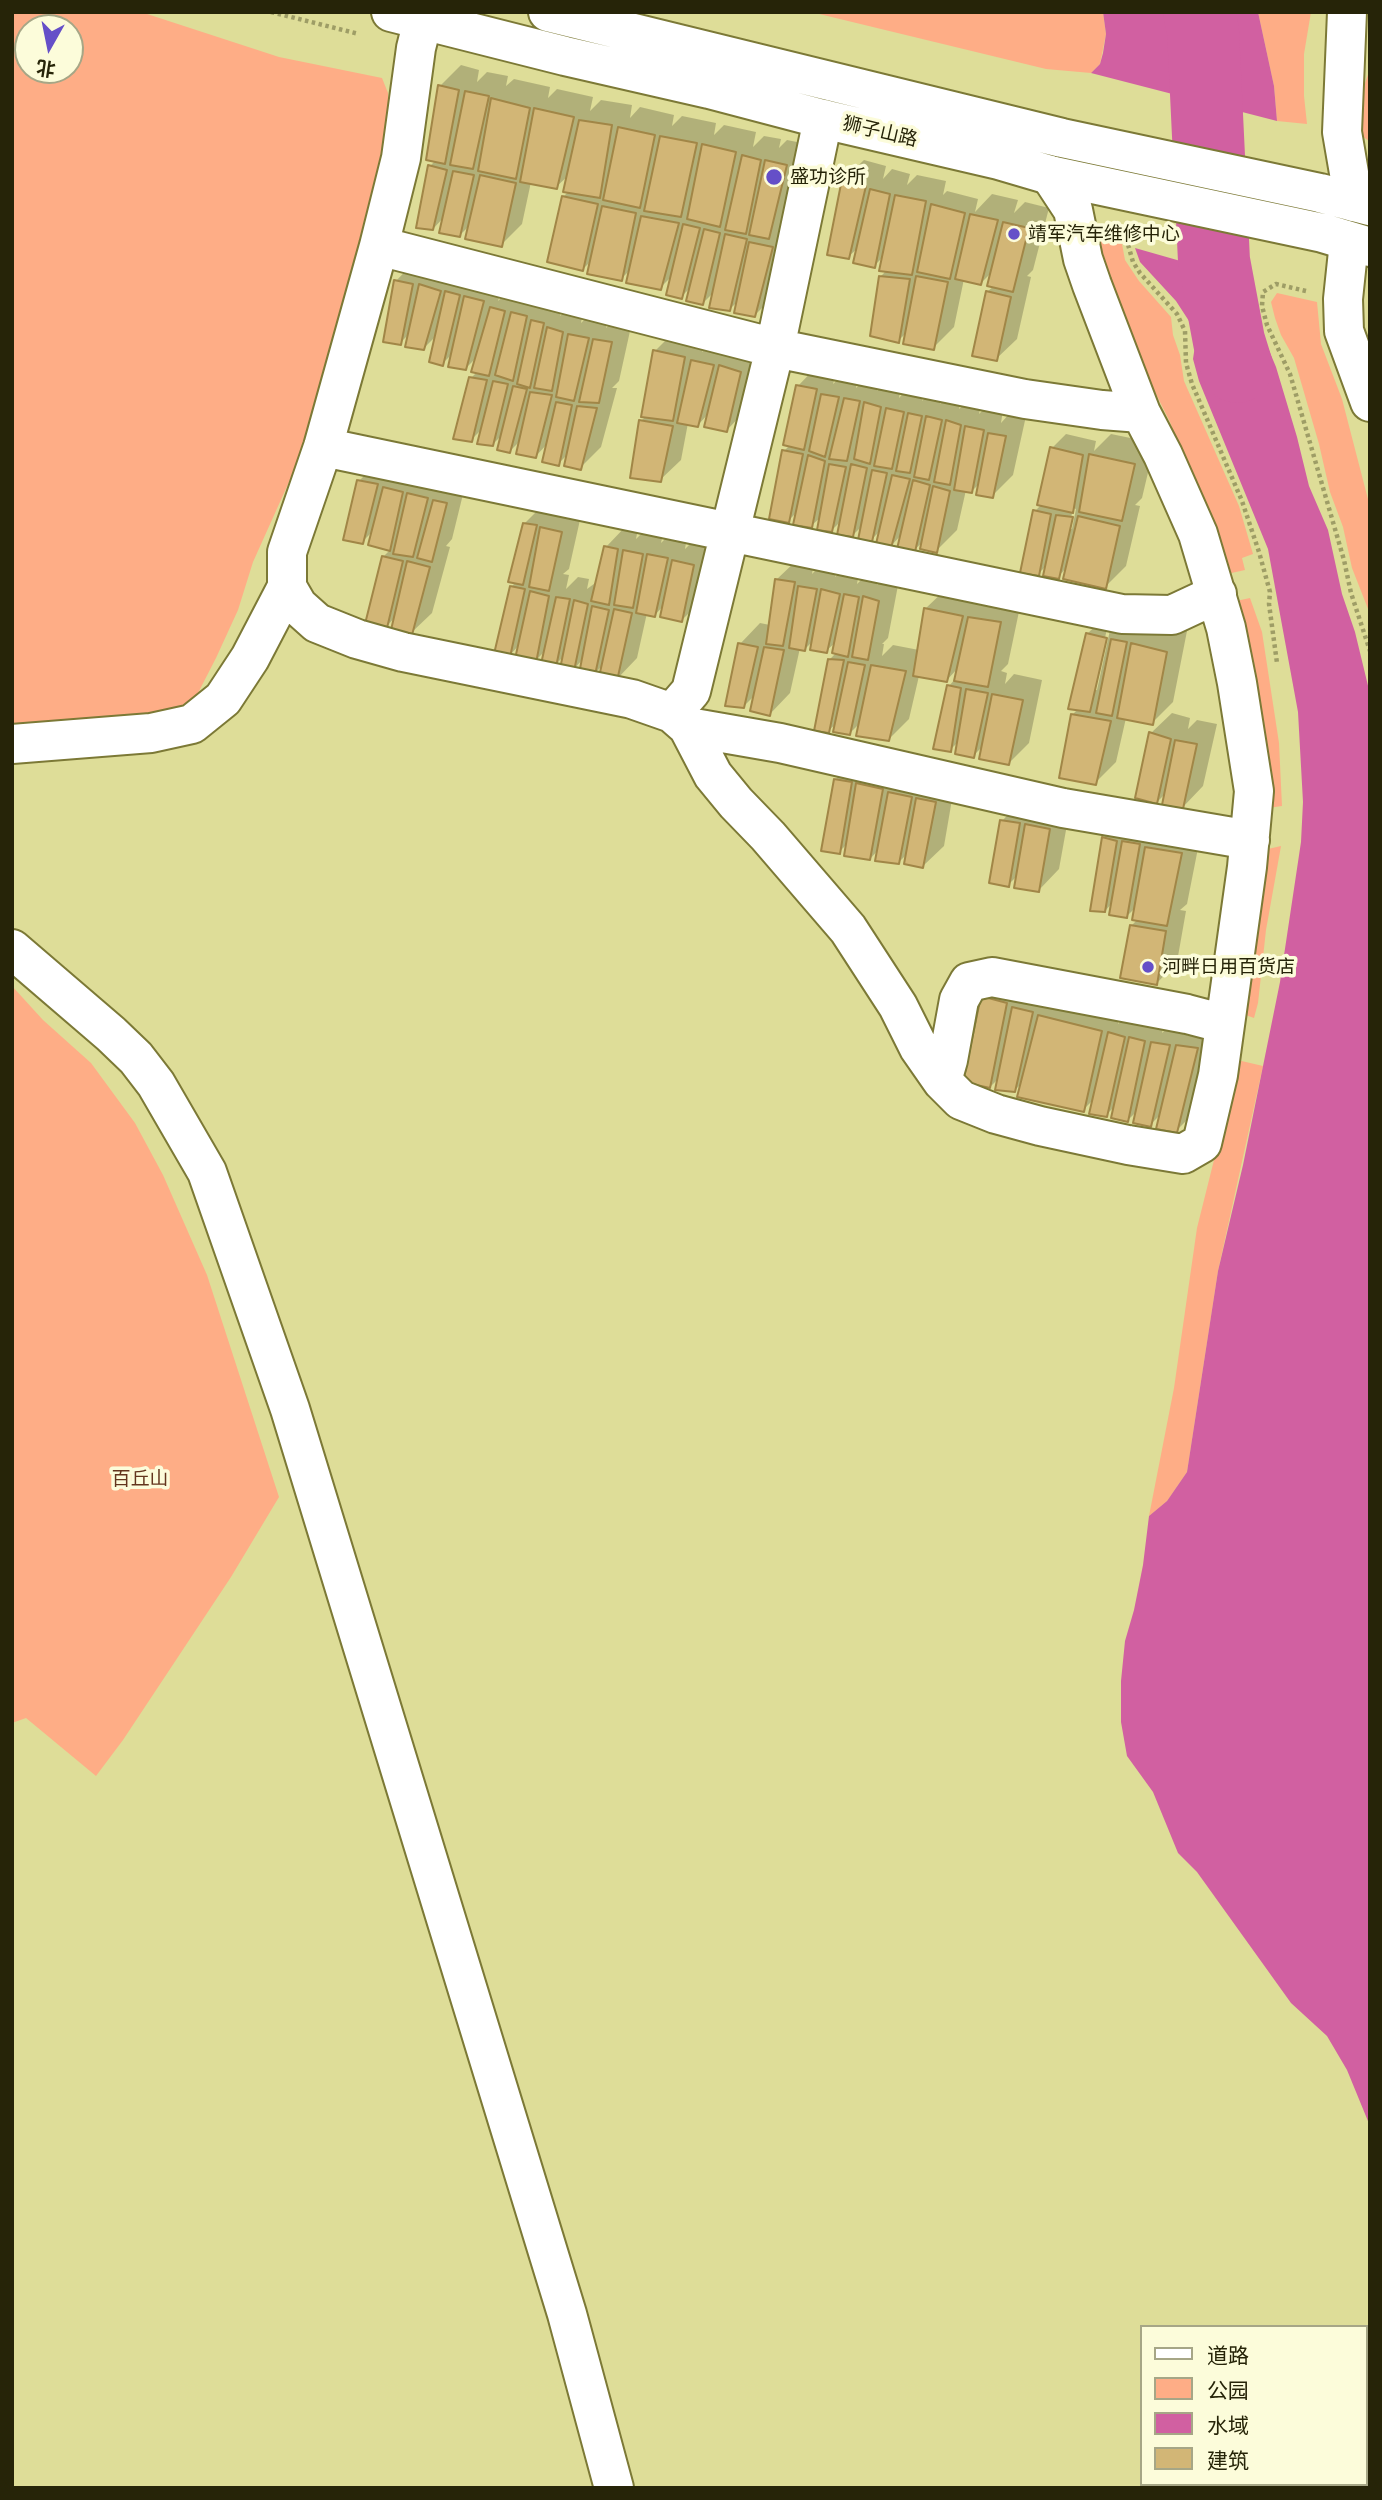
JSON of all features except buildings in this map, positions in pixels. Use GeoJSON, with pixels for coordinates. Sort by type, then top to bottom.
{"type":"FeatureCollection","features":[{"type":"Feature","properties":{"kind":"street","name":"狮子山路"},"geometry":{"type":"LineString","coordinates":[[548,12],[1062,138],[1348,200]]}},
{"type":"Feature","properties":{"kind":"street"},"geometry":{"type":"LineString","coordinates":[[1347,12],[1342,132],[1348,200]]}},
{"type":"Feature","properties":{"kind":"street","name":"狮子山路"},"geometry":{"type":"LineString","coordinates":[[407,16],[1063,177],[1347,240]]}},
{"type":"Feature","properties":{"kind":"street"},"geometry":{"type":"LineString","coordinates":[[12,744],[151,733],[192,724],[223,699],[250,658],[287,587],[287,552],[323,447],[401,158],[416,48],[407,16]]}},
{"type":"Feature","properties":{"kind":"street"},"geometry":{"type":"LineString","coordinates":[[680,720],[691,691],[775,348],[823,119]]}},
{"type":"Feature","properties":{"kind":"street"},"geometry":{"type":"LineString","coordinates":[[680,720],[713,775],[848,929],[898,1006],[919,1048],[942,1081],[961,1100],[996,1114],[1090,1137],[1183,1154],[1202,1143],[1218,1075],[1250,839],[1254,790],[1237,683],[1217,594],[1198,534],[1141,413],[1083,259],[1063,177]]}},
{"type":"Feature","properties":{"kind":"street"},"geometry":{"type":"LineString","coordinates":[[1347,240],[1344,331],[1370,402]]}},
{"type":"Feature","properties":{"kind":"street"},"geometry":{"type":"LineString","coordinates":[[379,246],[775,348],[1025,398],[1141,413]]}},
{"type":"Feature","properties":{"kind":"street"},"geometry":{"type":"LineString","coordinates":[[323,447],[1122,614],[1172,615],[1217,594]]}},
{"type":"Feature","properties":{"kind":"street"},"geometry":{"type":"LineString","coordinates":[[287,587],[298,606],[317,623],[357,639],[403,652],[632,699],[680,720],[1063,808],[1250,839]]}},
{"type":"Feature","properties":{"kind":"street"},"geometry":{"type":"LineString","coordinates":[[12,949],[135,1058],[156,1084],[207,1171],[294,1422],[568,2314],[614,2488]]}},
{"type":"Feature","properties":{"kind":"street"},"geometry":{"type":"LineString","coordinates":[[942,1081],[959,1000],[969,982],[992,978],[1187,1014],[1225,1024]]}},
{"type":"Feature","properties":{"kind":"path"},"geometry":{"type":"LineString","coordinates":[[1121,236],[1127,241],[1133,262],[1140,273],[1177,314],[1185,331],[1186,363],[1192,384],[1242,500],[1270,592],[1259,596]]}},
{"type":"Feature","properties":{"kind":"path"},"geometry":{"type":"LineString","coordinates":[[1308,291],[1276,284],[1263,292],[1262,306],[1267,325],[1290,374],[1351,593],[1370,651]]}},
{"type":"Feature","properties":{"kind":"path"},"geometry":{"type":"LineString","coordinates":[[1250,564],[1261,561]]}},
{"type":"Feature","properties":{"kind":"green space"},"geometry":{"type":"Polygon","coordinates":[[[12,12],[141,12],[279,57],[382,78],[388,93],[388,132],[345,309],[319,387],[310,429],[253,562],[238,610],[216,658],[197,695],[170,714],[12,724],[12,12]]]}},
{"type":"Feature","properties":{"kind":"green space"},"geometry":{"type":"Polygon","coordinates":[[[811,12],[1103,12],[1106,34],[1100,64],[1091,73],[1046,69],[811,12]]]}},
{"type":"Feature","properties":{"kind":"green space"},"geometry":{"type":"Polygon","coordinates":[[[1258,12],[1311,12],[1304,54],[1307,124],[1277,121],[1274,86],[1258,12]]]}},
{"type":"Feature","properties":{"kind":"green space"},"geometry":{"type":"Polygon","coordinates":[[[1370,69],[1370,142],[1357,132],[1364,86],[1370,69]]]}},
{"type":"Feature","properties":{"kind":"green space"},"geometry":{"type":"Polygon","coordinates":[[[1100,237],[1122,244],[1125,260],[1139,281],[1171,317],[1184,381],[1239,506],[1253,554],[1242,558],[1245,570],[1227,574],[1170,422],[1145,372],[1096,252],[1100,237]]]}},
{"type":"Feature","properties":{"kind":"green space"},"geometry":{"type":"Polygon","coordinates":[[[1277,293],[1317,302],[1321,344],[1342,399],[1370,507],[1370,614],[1352,568],[1343,527],[1330,492],[1294,358],[1275,318],[1271,302],[1277,293]]]}},
{"type":"Feature","properties":{"kind":"green space"},"geometry":{"type":"Polygon","coordinates":[[[1250,598],[1262,632],[1279,743],[1282,806],[1268,808],[1236,601],[1250,598]]]}},
{"type":"Feature","properties":{"kind":"green space"},"geometry":{"type":"Polygon","coordinates":[[[1281,846],[1254,1018],[1240,1013],[1268,849],[1281,846]]]}},
{"type":"Feature","properties":{"kind":"green space","name":"百丘山"},"geometry":{"type":"Polygon","coordinates":[[[12,986],[43,1020],[91,1063],[135,1123],[163,1175],[207,1275],[279,1497],[231,1577],[123,1740],[96,1776],[26,1718],[12,1723],[12,986]]]}},
{"type":"Feature","properties":{"kind":"green space"},"geometry":{"type":"Polygon","coordinates":[[[1233,1059],[1263,1066],[1218,1271],[1187,1472],[1167,1501],[1149,1516],[1174,1388],[1197,1228],[1219,1140],[1233,1059]]]}},
{"type":"Feature","properties":{"kind":"water"},"geometry":{"type":"Polygon","coordinates":[[[1103,12],[1258,12],[1274,86],[1277,121],[1091,73],[1100,64],[1103,53],[1106,34],[1103,12]]]}},
{"type":"Feature","properties":{"kind":"water"},"geometry":{"type":"Polygon","coordinates":[[[1135,248],[1254,282],[1253,312],[1276,367],[1309,486],[1328,530],[1342,594],[1355,632],[1370,694],[1370,2126],[1347,2070],[1327,2036],[1291,2003],[1197,1872],[1178,1853],[1153,1792],[1127,1756],[1121,1722],[1125,1641],[1143,1565],[1149,1516],[1167,1501],[1187,1472],[1218,1271],[1243,1165],[1280,982],[1301,842],[1303,802],[1298,712],[1268,549],[1199,381],[1193,359],[1196,339],[1189,321],[1176,301],[1140,262],[1135,248]]]}},
{"type":"Feature","properties":{"kind":"waterway"},"geometry":{"type":"LineString","coordinates":[[1199,12],[1203,31],[1214,261],[1229,341],[1237,367]]}},
{"type":"Feature","properties":{"kind":"place","name":"盛功诊所"},"geometry":{"type":"Point","coordinates":[774,177]}},
{"type":"Feature","properties":{"kind":"place","name":"靖军汽车维修中心"},"geometry":{"type":"Point","coordinates":[1014,234]}},
{"type":"Feature","properties":{"kind":"place","name":"河畔日用百货店"},"geometry":{"type":"Point","coordinates":[1148,967]}}]}
